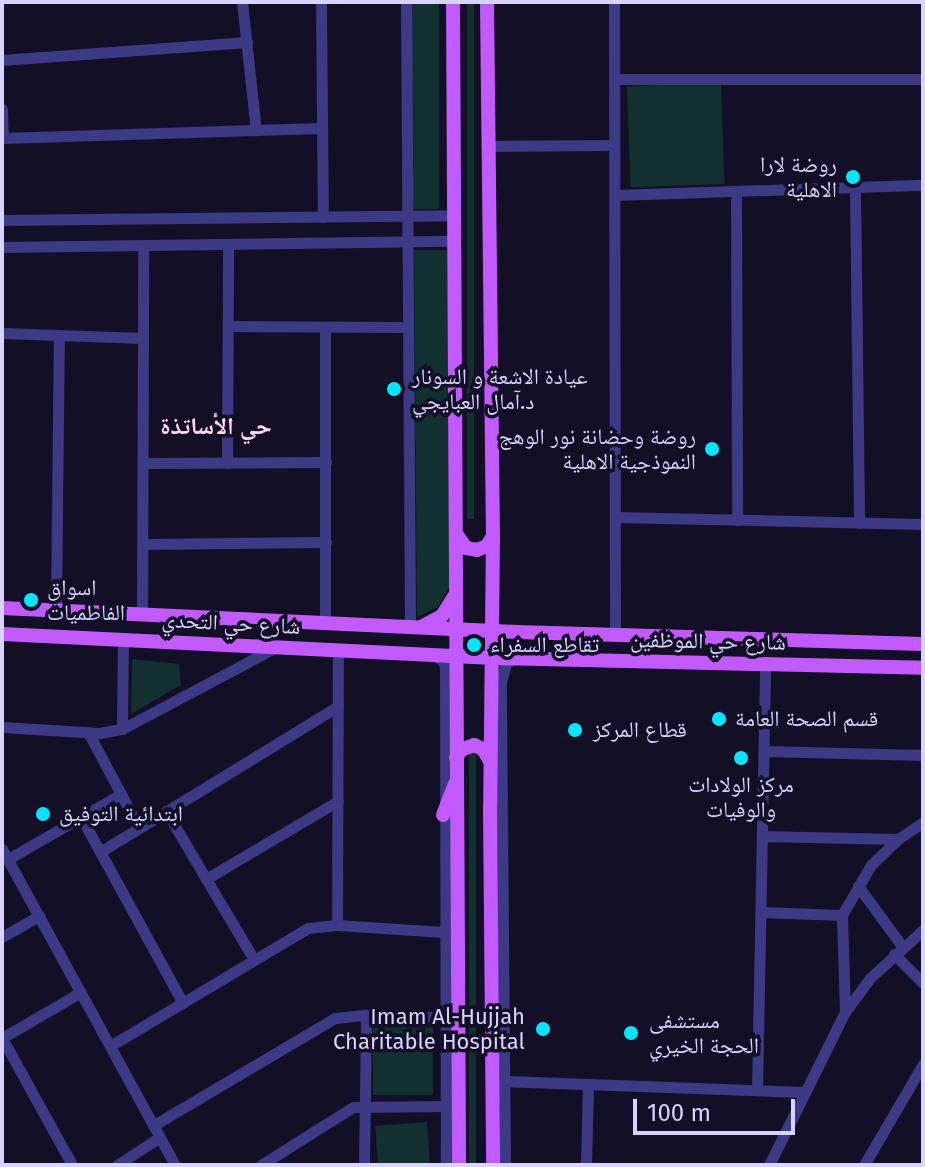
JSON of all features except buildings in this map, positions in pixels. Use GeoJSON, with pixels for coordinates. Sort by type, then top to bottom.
{"type":"FeatureCollection","features":[{"type":"Feature","properties":{"kind":"main road"},"geometry":{"type":"LineString","coordinates":[[453,2],[459,1165]]}},
{"type":"Feature","properties":{"kind":"main road"},"geometry":{"type":"LineString","coordinates":[[487,2],[493,536],[490,762]]}},
{"type":"Feature","properties":{"kind":"main road"},"geometry":{"type":"LineString","coordinates":[[456,535],[466,548],[477,550],[487,546],[493,536]]}},
{"type":"Feature","properties":{"kind":"main road"},"geometry":{"type":"LineString","coordinates":[[410,627],[430,624],[442,616],[453,602],[457,587]]}},
{"type":"Feature","properties":{"kind":"main road"},"geometry":{"type":"LineString","coordinates":[[2,609],[6,622],[2,632]]}},
{"type":"Feature","properties":{"kind":"main road","name":"شارع حي التحدي"},"geometry":{"type":"LineString","coordinates":[[2,609],[457,629]]}},
{"type":"Feature","properties":{"kind":"main road"},"geometry":{"type":"LineString","coordinates":[[31,609],[22,616],[20,623],[23,630],[32,636]]}},
{"type":"Feature","properties":{"kind":"main road"},"geometry":{"type":"LineString","coordinates":[[344,651],[360,647],[363,637],[358,627],[351,624]]}},
{"type":"Feature","properties":{"kind":"main road"},"geometry":{"type":"LineString","coordinates":[[457,629],[493,631]]}},
{"type":"Feature","properties":{"kind":"main road","name":"شارع حي الموظفين"},"geometry":{"type":"LineString","coordinates":[[493,631],[923,644]]}},
{"type":"Feature","properties":{"kind":"main road","name":"شارع حي التحدي"},"geometry":{"type":"LineString","coordinates":[[2,632],[32,636],[457,656]]}},
{"type":"Feature","properties":{"kind":"main road"},"geometry":{"type":"LineString","coordinates":[[659,636],[666,652],[659,662]]}},
{"type":"Feature","properties":{"kind":"main road"},"geometry":{"type":"LineString","coordinates":[[691,637],[686,653],[692,662]]}},
{"type":"Feature","properties":{"kind":"main road"},"geometry":{"type":"LineString","coordinates":[[826,666],[833,651],[827,641]]}},
{"type":"Feature","properties":{"kind":"main road"},"geometry":{"type":"LineString","coordinates":[[859,642],[854,651],[859,667]]}},
{"type":"Feature","properties":{"kind":"main road"},"geometry":{"type":"LineString","coordinates":[[457,656],[493,658]]}},
{"type":"Feature","properties":{"kind":"main road","name":"شارع حي الموظفين"},"geometry":{"type":"LineString","coordinates":[[493,658],[923,668]]}},
{"type":"Feature","properties":{"kind":"main road"},"geometry":{"type":"LineString","coordinates":[[443,815],[461,750],[474,745],[487,752],[496,806],[493,1165]]}},
{"type":"Feature","properties":{"kind":"street"},"geometry":{"type":"LineString","coordinates":[[242,2],[256,130]]}},
{"type":"Feature","properties":{"kind":"street"},"geometry":{"type":"LineString","coordinates":[[321,2],[323,217]]}},
{"type":"Feature","properties":{"kind":"street"},"geometry":{"type":"LineString","coordinates":[[406,2],[410,627]]}},
{"type":"Feature","properties":{"kind":"street"},"geometry":{"type":"LineString","coordinates":[[614,2],[615,635]]}},
{"type":"Feature","properties":{"kind":"street"},"geometry":{"type":"LineString","coordinates":[[2,60],[247,42]]}},
{"type":"Feature","properties":{"kind":"street"},"geometry":{"type":"LineString","coordinates":[[614,79],[923,79]]}},
{"type":"Feature","properties":{"kind":"street"},"geometry":{"type":"LineString","coordinates":[[2,109],[3,138],[322,128]]}},
{"type":"Feature","properties":{"kind":"street"},"geometry":{"type":"LineString","coordinates":[[488,146],[614,145]]}},
{"type":"Feature","properties":{"kind":"street"},"geometry":{"type":"LineString","coordinates":[[615,195],[923,185]]}},
{"type":"Feature","properties":{"kind":"street"},"geometry":{"type":"LineString","coordinates":[[855,187],[859,523]]}},
{"type":"Feature","properties":{"kind":"street"},"geometry":{"type":"LineString","coordinates":[[736,191],[737,520]]}},
{"type":"Feature","properties":{"kind":"street"},"geometry":{"type":"LineString","coordinates":[[2,220],[455,215]]}},
{"type":"Feature","properties":{"kind":"street"},"geometry":{"type":"LineString","coordinates":[[2,247],[455,241]]}},
{"type":"Feature","properties":{"kind":"street"},"geometry":{"type":"LineString","coordinates":[[227,463],[228,244]]}},
{"type":"Feature","properties":{"kind":"street"},"geometry":{"type":"LineString","coordinates":[[142,614],[143,245]]}},
{"type":"Feature","properties":{"kind":"street"},"geometry":{"type":"LineString","coordinates":[[228,326],[408,327]]}},
{"type":"Feature","properties":{"kind":"street"},"geometry":{"type":"LineString","coordinates":[[325,327],[325,623]]}},
{"type":"Feature","properties":{"kind":"street"},"geometry":{"type":"LineString","coordinates":[[2,333],[143,338]]}},
{"type":"Feature","properties":{"kind":"street"},"geometry":{"type":"LineString","coordinates":[[56,610],[59,335]]}},
{"type":"Feature","properties":{"kind":"street"},"geometry":{"type":"LineString","coordinates":[[144,463],[326,462]]}},
{"type":"Feature","properties":{"kind":"street"},"geometry":{"type":"LineString","coordinates":[[616,517],[923,524]]}},
{"type":"Feature","properties":{"kind":"street"},"geometry":{"type":"LineString","coordinates":[[144,544],[326,542]]}},
{"type":"Feature","properties":{"kind":"street"},"geometry":{"type":"LineString","coordinates":[[122,729],[123,640]]}},
{"type":"Feature","properties":{"kind":"street"},"geometry":{"type":"LineString","coordinates":[[2,727],[88,732],[122,729],[276,647]]}},
{"type":"Feature","properties":{"kind":"street"},"geometry":{"type":"LineString","coordinates":[[337,925],[338,706],[344,651]]}},
{"type":"Feature","properties":{"kind":"street"},"geometry":{"type":"LineString","coordinates":[[432,655],[441,658],[445,667],[446,1165]]}},
{"type":"Feature","properties":{"kind":"street"},"geometry":{"type":"LineString","coordinates":[[505,1165],[496,806],[501,676],[508,661],[519,658]]}},
{"type":"Feature","properties":{"kind":"street"},"geometry":{"type":"LineString","coordinates":[[757,1090],[765,664]]}},
{"type":"Feature","properties":{"kind":"street"},"geometry":{"type":"LineString","coordinates":[[100,852],[338,706]]}},
{"type":"Feature","properties":{"kind":"street"},"geometry":{"type":"LineString","coordinates":[[88,732],[139,828]]}},
{"type":"Feature","properties":{"kind":"street"},"geometry":{"type":"LineString","coordinates":[[764,751],[923,755]]}},
{"type":"Feature","properties":{"kind":"street"},"geometry":{"type":"LineString","coordinates":[[121,794],[5,854],[175,1165]]}},
{"type":"Feature","properties":{"kind":"street"},"geometry":{"type":"LineString","coordinates":[[206,879],[338,801]]}},
{"type":"Feature","properties":{"kind":"street"},"geometry":{"type":"LineString","coordinates":[[166,811],[254,960]]}},
{"type":"Feature","properties":{"kind":"street"},"geometry":{"type":"LineString","coordinates":[[81,817],[183,1003]]}},
{"type":"Feature","properties":{"kind":"street"},"geometry":{"type":"LineString","coordinates":[[845,1012],[842,915],[871,865],[898,839],[923,822]]}},
{"type":"Feature","properties":{"kind":"street"},"geometry":{"type":"LineString","coordinates":[[762,836],[898,839]]}},
{"type":"Feature","properties":{"kind":"street"},"geometry":{"type":"LineString","coordinates":[[858,886],[923,983]]}},
{"type":"Feature","properties":{"kind":"street"},"geometry":{"type":"LineString","coordinates":[[761,912],[842,915]]}},
{"type":"Feature","properties":{"kind":"street"},"geometry":{"type":"LineString","coordinates":[[2,937],[39,916]]}},
{"type":"Feature","properties":{"kind":"street"},"geometry":{"type":"LineString","coordinates":[[110,1046],[303,930],[337,925],[444,932]]}},
{"type":"Feature","properties":{"kind":"street"},"geometry":{"type":"LineString","coordinates":[[769,1165],[802,1092],[845,1012],[898,950],[923,930]]}},
{"type":"Feature","properties":{"kind":"street"},"geometry":{"type":"LineString","coordinates":[[72,1165],[2,1038],[81,992]]}},
{"type":"Feature","properties":{"kind":"street"},"geometry":{"type":"LineString","coordinates":[[154,1125],[326,1022],[366,1015],[444,1017]]}},
{"type":"Feature","properties":{"kind":"street"},"geometry":{"type":"LineString","coordinates":[[364,1165],[366,1015]]}},
{"type":"Feature","properties":{"kind":"street"},"geometry":{"type":"LineString","coordinates":[[864,1165],[923,1064]]}},
{"type":"Feature","properties":{"kind":"street"},"geometry":{"type":"LineString","coordinates":[[504,1081],[802,1092]]}},
{"type":"Feature","properties":{"kind":"street"},"geometry":{"type":"LineString","coordinates":[[586,1165],[588,1084]]}},
{"type":"Feature","properties":{"kind":"street"},"geometry":{"type":"LineString","coordinates":[[261,1165],[348,1109],[365,1105],[445,1106]]}},
{"type":"Feature","properties":{"kind":"street"},"geometry":{"type":"LineString","coordinates":[[117,1165],[160,1137]]}},
{"type":"Feature","properties":{"kind":"green space"},"geometry":{"type":"Polygon","coordinates":[[[412,2],[439,2],[439,209],[412,209],[412,2]]]}},
{"type":"Feature","properties":{"kind":"green space"},"geometry":{"type":"Polygon","coordinates":[[[467,3],[474,3],[474,519],[467,519],[467,3]]]}},
{"type":"Feature","properties":{"kind":"green space"},"geometry":{"type":"Polygon","coordinates":[[[721,83],[725,184],[631,187],[627,86],[721,83]]]}},
{"type":"Feature","properties":{"kind":"green space"},"geometry":{"type":"Polygon","coordinates":[[[414,250],[449,250],[452,583],[438,607],[417,617],[414,250]]]}},
{"type":"Feature","properties":{"kind":"green space"},"geometry":{"type":"Polygon","coordinates":[[[132,659],[179,664],[181,685],[131,714],[132,659]]]}},
{"type":"Feature","properties":{"kind":"green space"},"geometry":{"type":"Polygon","coordinates":[[[469,751],[476,751],[476,1165],[469,1165],[469,751]]]}},
{"type":"Feature","properties":{"kind":"green space"},"geometry":{"type":"Polygon","coordinates":[[[373,1024],[433,1024],[433,1095],[373,1095],[373,1024]]]}},
{"type":"Feature","properties":{"kind":"green space"},"geometry":{"type":"Polygon","coordinates":[[[427,1122],[430,1165],[378,1165],[375,1126],[427,1122]]]}},
{"type":"Feature","properties":{"kind":"place","name":"روضة لارا الاهلية"},"geometry":{"type":"Point","coordinates":[853,177]}},
{"type":"Feature","properties":{"kind":"place","name":"عيادة الاشعة و السونار د.آمال العبايجي"},"geometry":{"type":"Point","coordinates":[394,389]}},
{"type":"Feature","properties":{"kind":"place","name":"روضة وحضانة نور الوهج النموذجية الاهلية"},"geometry":{"type":"Point","coordinates":[712,449]}},
{"type":"Feature","properties":{"kind":"place","name":"اسواق الفاطميات"},"geometry":{"type":"Point","coordinates":[31,600]}},
{"type":"Feature","properties":{"kind":"place","name":"تقاطع السفراء"},"geometry":{"type":"Point","coordinates":[474,645]}},
{"type":"Feature","properties":{"kind":"place","name":"قسم الصحة العامة"},"geometry":{"type":"Point","coordinates":[719,719]}},
{"type":"Feature","properties":{"kind":"place","name":"قطاع المركز"},"geometry":{"type":"Point","coordinates":[575,730]}},
{"type":"Feature","properties":{"kind":"place","name":"مركز الولادات والوفيات"},"geometry":{"type":"Point","coordinates":[741,758]}},
{"type":"Feature","properties":{"kind":"place","name":"ابتدائية التوفيق"},"geometry":{"type":"Point","coordinates":[43,814]}},
{"type":"Feature","properties":{"kind":"place","name":"Imam Al-Hujjah Charitable Hospital"},"geometry":{"type":"Point","coordinates":[543,1029]}},
{"type":"Feature","properties":{"kind":"place","name":"مستشفى الحجة الخيري"},"geometry":{"type":"Point","coordinates":[631,1033]}},
{"type":"Feature","properties":{"kind":"district","name":"حي الأساتذة"},"geometry":{"type":"Point","coordinates":[216,427]}}]}
